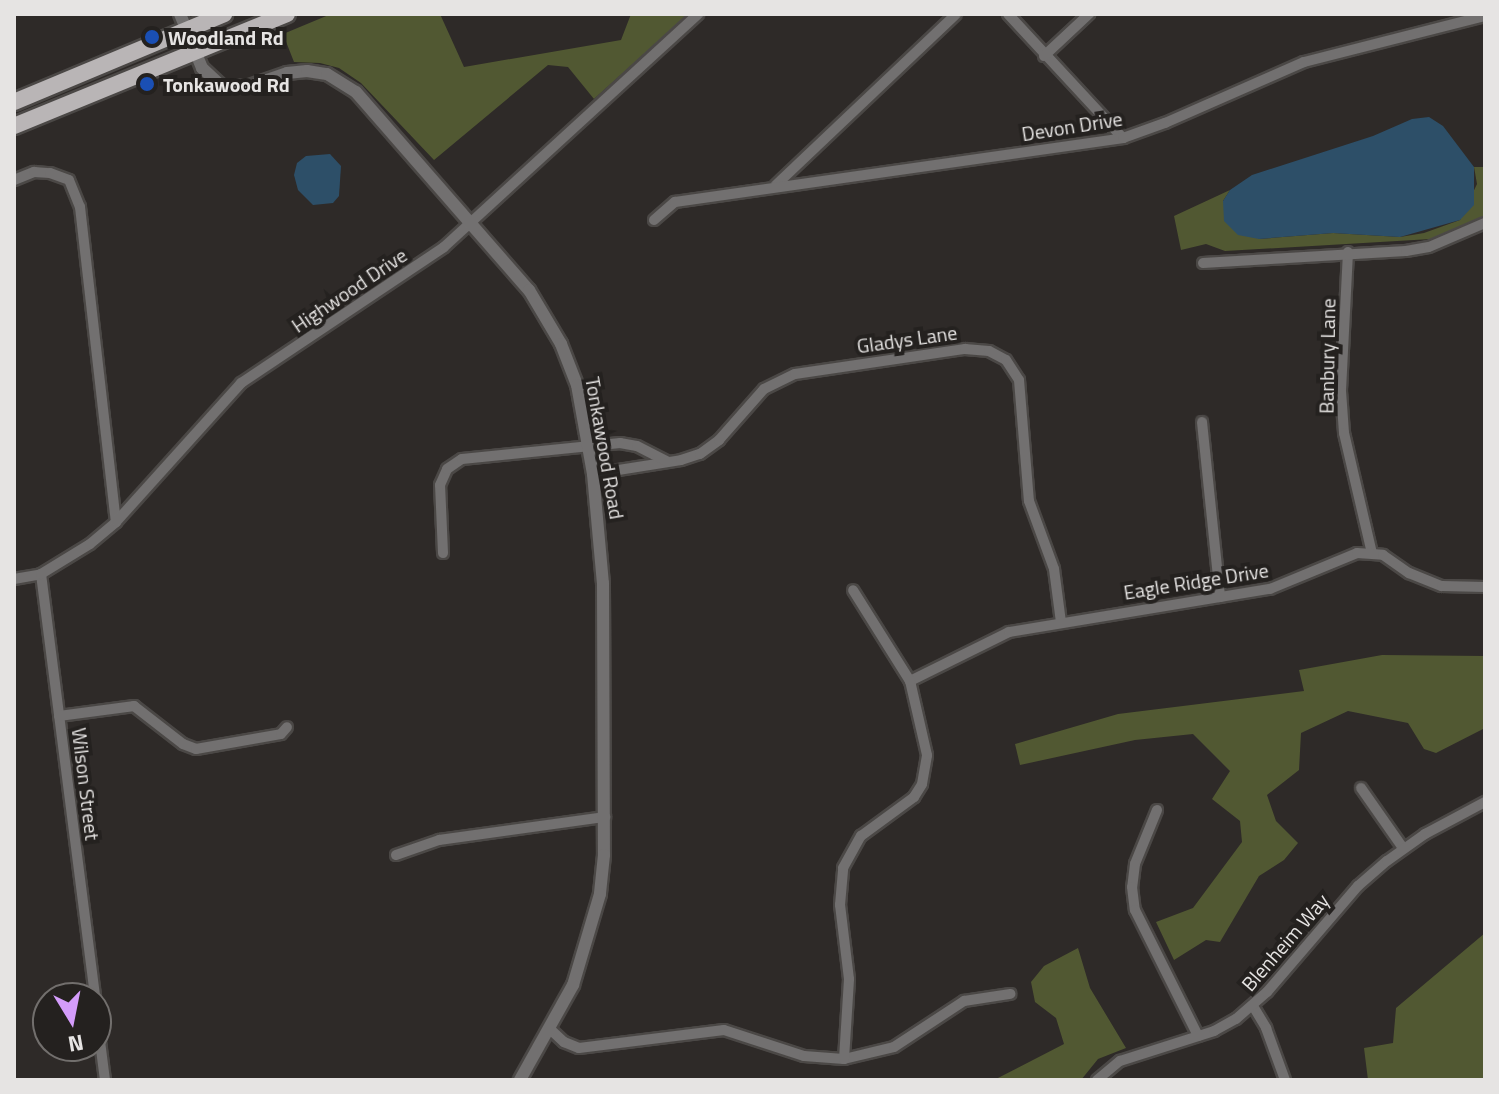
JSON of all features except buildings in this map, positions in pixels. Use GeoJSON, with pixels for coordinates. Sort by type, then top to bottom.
{"type":"FeatureCollection","features":[{"type":"Feature","properties":{"kind":"main road"},"geometry":{"type":"LineString","coordinates":[[14,102],[182,22],[224,14]]}},
{"type":"Feature","properties":{"kind":"main road"},"geometry":{"type":"LineString","coordinates":[[14,126],[287,14]]}},
{"type":"Feature","properties":{"kind":"street","name":"Highwood Drive"},"geometry":{"type":"LineString","coordinates":[[14,579],[41,574],[65,562],[116,522],[241,383],[418,267],[698,14]]}},
{"type":"Feature","properties":{"kind":"street"},"geometry":{"type":"LineString","coordinates":[[774,186],[956,14]]}},
{"type":"Feature","properties":{"kind":"street"},"geometry":{"type":"LineString","coordinates":[[1008,14],[1123,138]]}},
{"type":"Feature","properties":{"kind":"street"},"geometry":{"type":"LineString","coordinates":[[1044,56],[1089,14]]}},
{"type":"Feature","properties":{"kind":"street","name":"Devon Drive"},"geometry":{"type":"LineString","coordinates":[[654,220],[675,202],[1123,138],[1156,127],[1304,62],[1485,16]]}},
{"type":"Feature","properties":{"kind":"street","name":"Tonkawood Road"},"geometry":{"type":"LineString","coordinates":[[182,22],[194,53],[209,77],[228,88],[247,87],[298,71],[327,74],[345,84],[529,290],[556,334],[577,385],[593,474],[603,583],[605,817],[600,894],[573,985],[551,1030],[520,1080]]}},
{"type":"Feature","properties":{"kind":"street"},"geometry":{"type":"LineString","coordinates":[[14,180],[34,172],[69,180],[80,207],[116,522]]}},
{"type":"Feature","properties":{"kind":"street"},"geometry":{"type":"LineString","coordinates":[[1203,263],[1429,247],[1485,223]]}},
{"type":"Feature","properties":{"kind":"street","name":"Banbury Lane"},"geometry":{"type":"LineString","coordinates":[[1348,252],[1341,391],[1344,433],[1372,553]]}},
{"type":"Feature","properties":{"kind":"street","name":"Gladys Lane"},"geometry":{"type":"LineString","coordinates":[[593,474],[691,458],[709,448],[764,389],[795,374],[965,349],[998,354],[1015,370],[1022,389],[1029,501],[1054,569],[1061,622]]}},
{"type":"Feature","properties":{"kind":"street"},"geometry":{"type":"LineString","coordinates":[[1202,422],[1220,597]]}},
{"type":"Feature","properties":{"kind":"street"},"geometry":{"type":"LineString","coordinates":[[443,553],[440,485],[442,476],[454,463],[588,445],[628,443],[667,461]]}},
{"type":"Feature","properties":{"kind":"street"},"geometry":{"type":"LineString","coordinates":[[1372,553],[1383,555],[1409,573],[1442,586],[1485,587]]}},
{"type":"Feature","properties":{"kind":"street","name":"Eagle Ridge Drive"},"geometry":{"type":"LineString","coordinates":[[910,681],[1009,632],[1270,589],[1344,557],[1372,553]]}},
{"type":"Feature","properties":{"kind":"street","name":"Wilson Street"},"geometry":{"type":"LineString","coordinates":[[41,574],[93,982]]}},
{"type":"Feature","properties":{"kind":"street"},"geometry":{"type":"LineString","coordinates":[[844,1059],[849,979],[839,886],[850,851],[861,836],[903,807],[922,784],[927,755],[910,681],[853,590]]}},
{"type":"Feature","properties":{"kind":"street"},"geometry":{"type":"LineString","coordinates":[[59,716],[134,706],[183,744],[196,749],[281,734],[287,727]]}},
{"type":"Feature","properties":{"kind":"street"},"geometry":{"type":"LineString","coordinates":[[1361,788],[1403,848]]}},
{"type":"Feature","properties":{"kind":"street","name":"Blenheim Way"},"geometry":{"type":"LineString","coordinates":[[1097,1080],[1120,1061],[1214,1031],[1253,1006],[1358,886],[1403,848],[1485,802]]}},
{"type":"Feature","properties":{"kind":"street"},"geometry":{"type":"LineString","coordinates":[[1157,810],[1135,864],[1132,887],[1135,910],[1198,1036]]}},
{"type":"Feature","properties":{"kind":"street"},"geometry":{"type":"LineString","coordinates":[[396,855],[439,840],[605,817]]}},
{"type":"Feature","properties":{"kind":"street"},"geometry":{"type":"LineString","coordinates":[[551,1030],[564,1042],[579,1048],[724,1030],[804,1056],[844,1059],[894,1047],[964,1001],[1010,994]]}},
{"type":"Feature","properties":{"kind":"street"},"geometry":{"type":"LineString","coordinates":[[1253,1006],[1266,1028],[1285,1080]]}},
{"type":"Feature","properties":{"kind":"green space"},"geometry":{"type":"Polygon","coordinates":[[[331,14],[440,14],[464,67],[621,40],[631,14],[688,14],[594,99],[568,67],[548,65],[434,160],[361,83],[339,68],[320,63],[294,62],[283,34],[331,14]]]}},
{"type":"Feature","properties":{"kind":"green space"},"geometry":{"type":"Polygon","coordinates":[[[1474,167],[1485,167],[1485,216],[1431,239],[1225,251],[1206,244],[1181,250],[1174,216],[1230,190],[1223,201],[1259,239],[1333,233],[1400,237],[1424,233],[1460,220],[1477,184],[1474,167]]]}},
{"type":"Feature","properties":{"kind":"green space"},"geometry":{"type":"Polygon","coordinates":[[[1382,655],[1485,656],[1485,728],[1436,753],[1424,749],[1408,723],[1348,711],[1301,733],[1299,770],[1267,795],[1276,821],[1298,843],[1284,860],[1259,876],[1220,942],[1206,940],[1174,960],[1156,922],[1193,908],[1242,842],[1240,821],[1212,799],[1230,771],[1193,734],[1135,740],[1020,765],[1015,744],[1118,714],[1304,691],[1299,670],[1382,655]]]}},
{"type":"Feature","properties":{"kind":"green space"},"geometry":{"type":"Polygon","coordinates":[[[1485,933],[1485,1080],[1368,1080],[1364,1048],[1393,1043],[1396,1008],[1485,933]]]}},
{"type":"Feature","properties":{"kind":"green space"},"geometry":{"type":"Polygon","coordinates":[[[1078,948],[1090,988],[1126,1048],[1098,1059],[1081,1080],[994,1080],[1064,1044],[1056,1018],[1035,1002],[1031,982],[1044,966],[1078,948]]]}},
{"type":"Feature","properties":{"kind":"water"},"geometry":{"type":"Polygon","coordinates":[[[1429,117],[1443,126],[1474,167],[1474,205],[1460,220],[1400,237],[1333,233],[1259,239],[1238,235],[1224,221],[1223,201],[1230,190],[1252,175],[1373,136],[1412,119],[1429,117]]]}},
{"type":"Feature","properties":{"kind":"water"},"geometry":{"type":"Polygon","coordinates":[[[330,154],[341,166],[339,196],[333,203],[313,205],[298,190],[294,175],[297,163],[306,156],[330,154]]]}},
{"type":"Feature","properties":{"kind":"place","name":"Woodland Rd"},"geometry":{"type":"Point","coordinates":[152,37]}},
{"type":"Feature","properties":{"kind":"place","name":"Tonkawood Rd"},"geometry":{"type":"Point","coordinates":[147,84]}}]}
